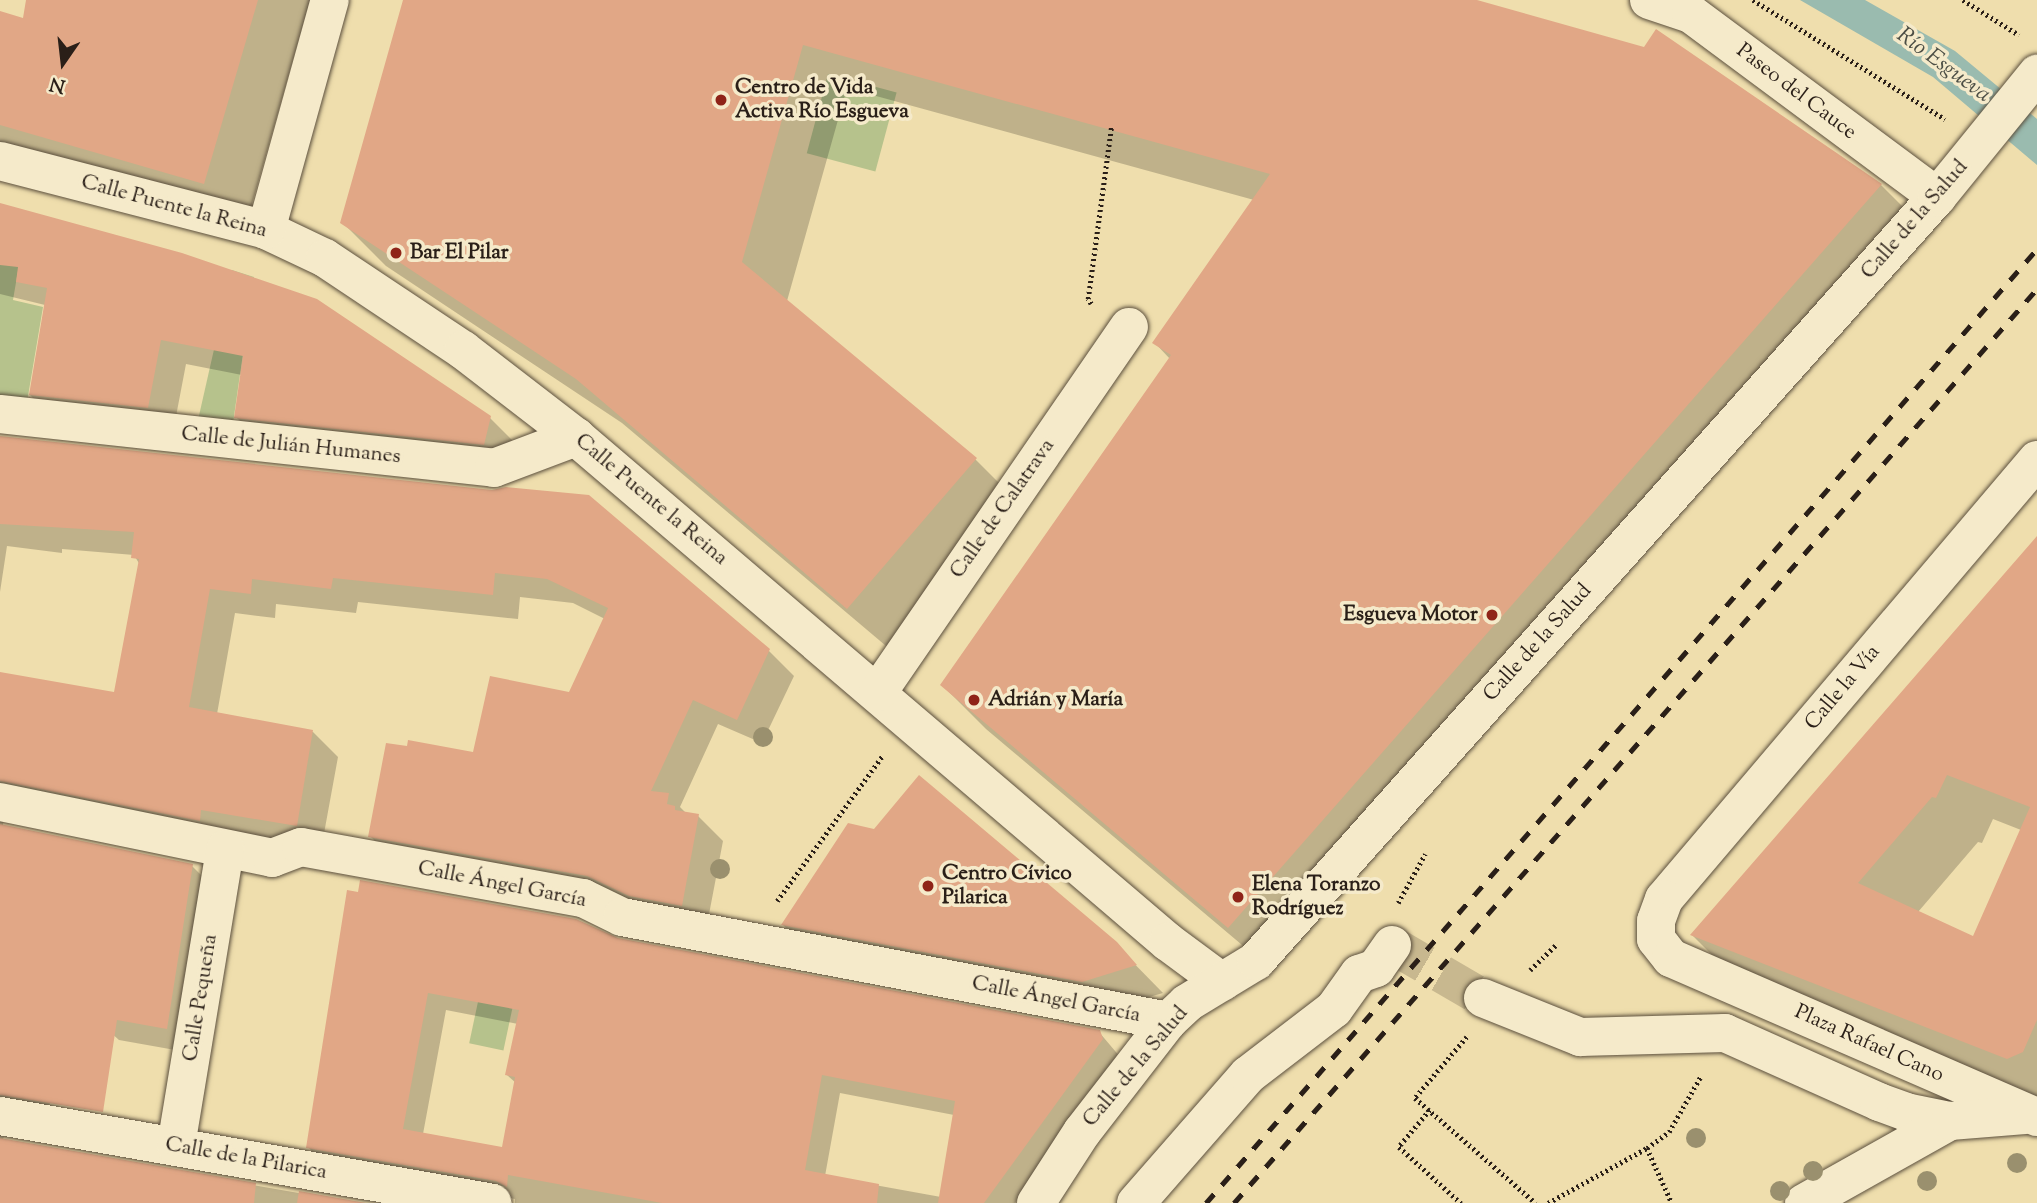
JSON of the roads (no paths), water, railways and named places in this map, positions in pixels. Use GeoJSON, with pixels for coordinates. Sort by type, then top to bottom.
{"type":"FeatureCollection","features":[{"type":"Feature","properties":{"kind":"street"},"geometry":{"type":"LineString","coordinates":[[266,230],[330,0]]}},
{"type":"Feature","properties":{"kind":"street","name":"Paseo del Cauce"},"geometry":{"type":"LineString","coordinates":[[1649,0],[1691,14],[1937,197]]}},
{"type":"Feature","properties":{"kind":"street","name":"Calle de la Salud"},"geometry":{"type":"LineString","coordinates":[[1036,1203],[1082,1132],[1168,1021],[1187,1003],[1256,961],[1937,197],[2037,74]]}},
{"type":"Feature","properties":{"kind":"street","name":"Calle Puente la Reina"},"geometry":{"type":"LineString","coordinates":[[0,161],[266,230],[325,258],[463,350],[576,437],[1168,942],[1222,982]]}},
{"type":"Feature","properties":{"kind":"street","name":"Calle de Calatrava"},"geometry":{"type":"LineString","coordinates":[[878,692],[1120,340]]}},
{"type":"Feature","properties":{"kind":"street","name":"Calle de Julián Humanes"},"geometry":{"type":"LineString","coordinates":[[0,414],[494,468],[576,437]]}},
{"type":"Feature","properties":{"kind":"street","name":"Calle la Vía"},"geometry":{"type":"LineString","coordinates":[[1656,921],[1664,899],[2037,460]]}},
{"type":"Feature","properties":{"kind":"street","name":"Calle Ángel García"},"geometry":{"type":"LineString","coordinates":[[0,802],[272,858],[301,847],[583,898],[622,917],[1168,1021]]}},
{"type":"Feature","properties":{"kind":"street","name":"Calle Pequeña"},"geometry":{"type":"LineString","coordinates":[[176,1146],[225,849]]}},
{"type":"Feature","properties":{"kind":"street","name":"Plaza Rafael Cano"},"geometry":{"type":"LineString","coordinates":[[1656,921],[1656,939],[1671,958],[2035,1111]]}},
{"type":"Feature","properties":{"kind":"street"},"geometry":{"type":"LineString","coordinates":[[1136,1203],[1248,1075],[1334,1009],[1359,974],[1376,968],[1392,945]]}},
{"type":"Feature","properties":{"kind":"street","name":"Plaza Rafael Cano"},"geometry":{"type":"LineString","coordinates":[[1483,998],[1580,1037],[1725,1032],[1906,1112],[1950,1121],[2035,1111]]}},
{"type":"Feature","properties":{"kind":"street","name":"Calle de la Pilarica"},"geometry":{"type":"LineString","coordinates":[[0,1116],[492,1203]]}},
{"type":"Feature","properties":{"kind":"street","name":"Plaza Rafael Cano"},"geometry":{"type":"LineString","coordinates":[[1804,1203],[1950,1121]]}},
{"type":"Feature","properties":{"kind":"water","name":"Río Esgueva"},"geometry":{"type":"Polygon","coordinates":[[[1800,0],[1865,0],[1955,51],[2037,119],[2037,165],[1933,77],[1800,0]]]}},
{"type":"Feature","properties":{"kind":"tunnel"},"geometry":{"type":"LineString","coordinates":[[1392,945],[1483,998]]}},
{"type":"Feature","properties":{"kind":"railway"},"geometry":{"type":"LineString","coordinates":[[1206,1203],[2037,249]]}},
{"type":"Feature","properties":{"kind":"railway"},"geometry":{"type":"LineString","coordinates":[[1234,1203],[2037,289]]}},
{"type":"Feature","properties":{"kind":"place","name":"Centro de Vida Activa Río Esgueva"},"geometry":{"type":"Point","coordinates":[721,100]}},
{"type":"Feature","properties":{"kind":"place","name":"Bar El Pilar"},"geometry":{"type":"Point","coordinates":[396,253]}},
{"type":"Feature","properties":{"kind":"place","name":"Esgueva Motor"},"geometry":{"type":"Point","coordinates":[1492,615]}},
{"type":"Feature","properties":{"kind":"place","name":"Adrián y María"},"geometry":{"type":"Point","coordinates":[974,700]}},
{"type":"Feature","properties":{"kind":"place","name":"Centro Cívico Pilarica"},"geometry":{"type":"Point","coordinates":[928,886]}},
{"type":"Feature","properties":{"kind":"place","name":"Elena Toranzo Rodríguez"},"geometry":{"type":"Point","coordinates":[1238,897]}}]}
